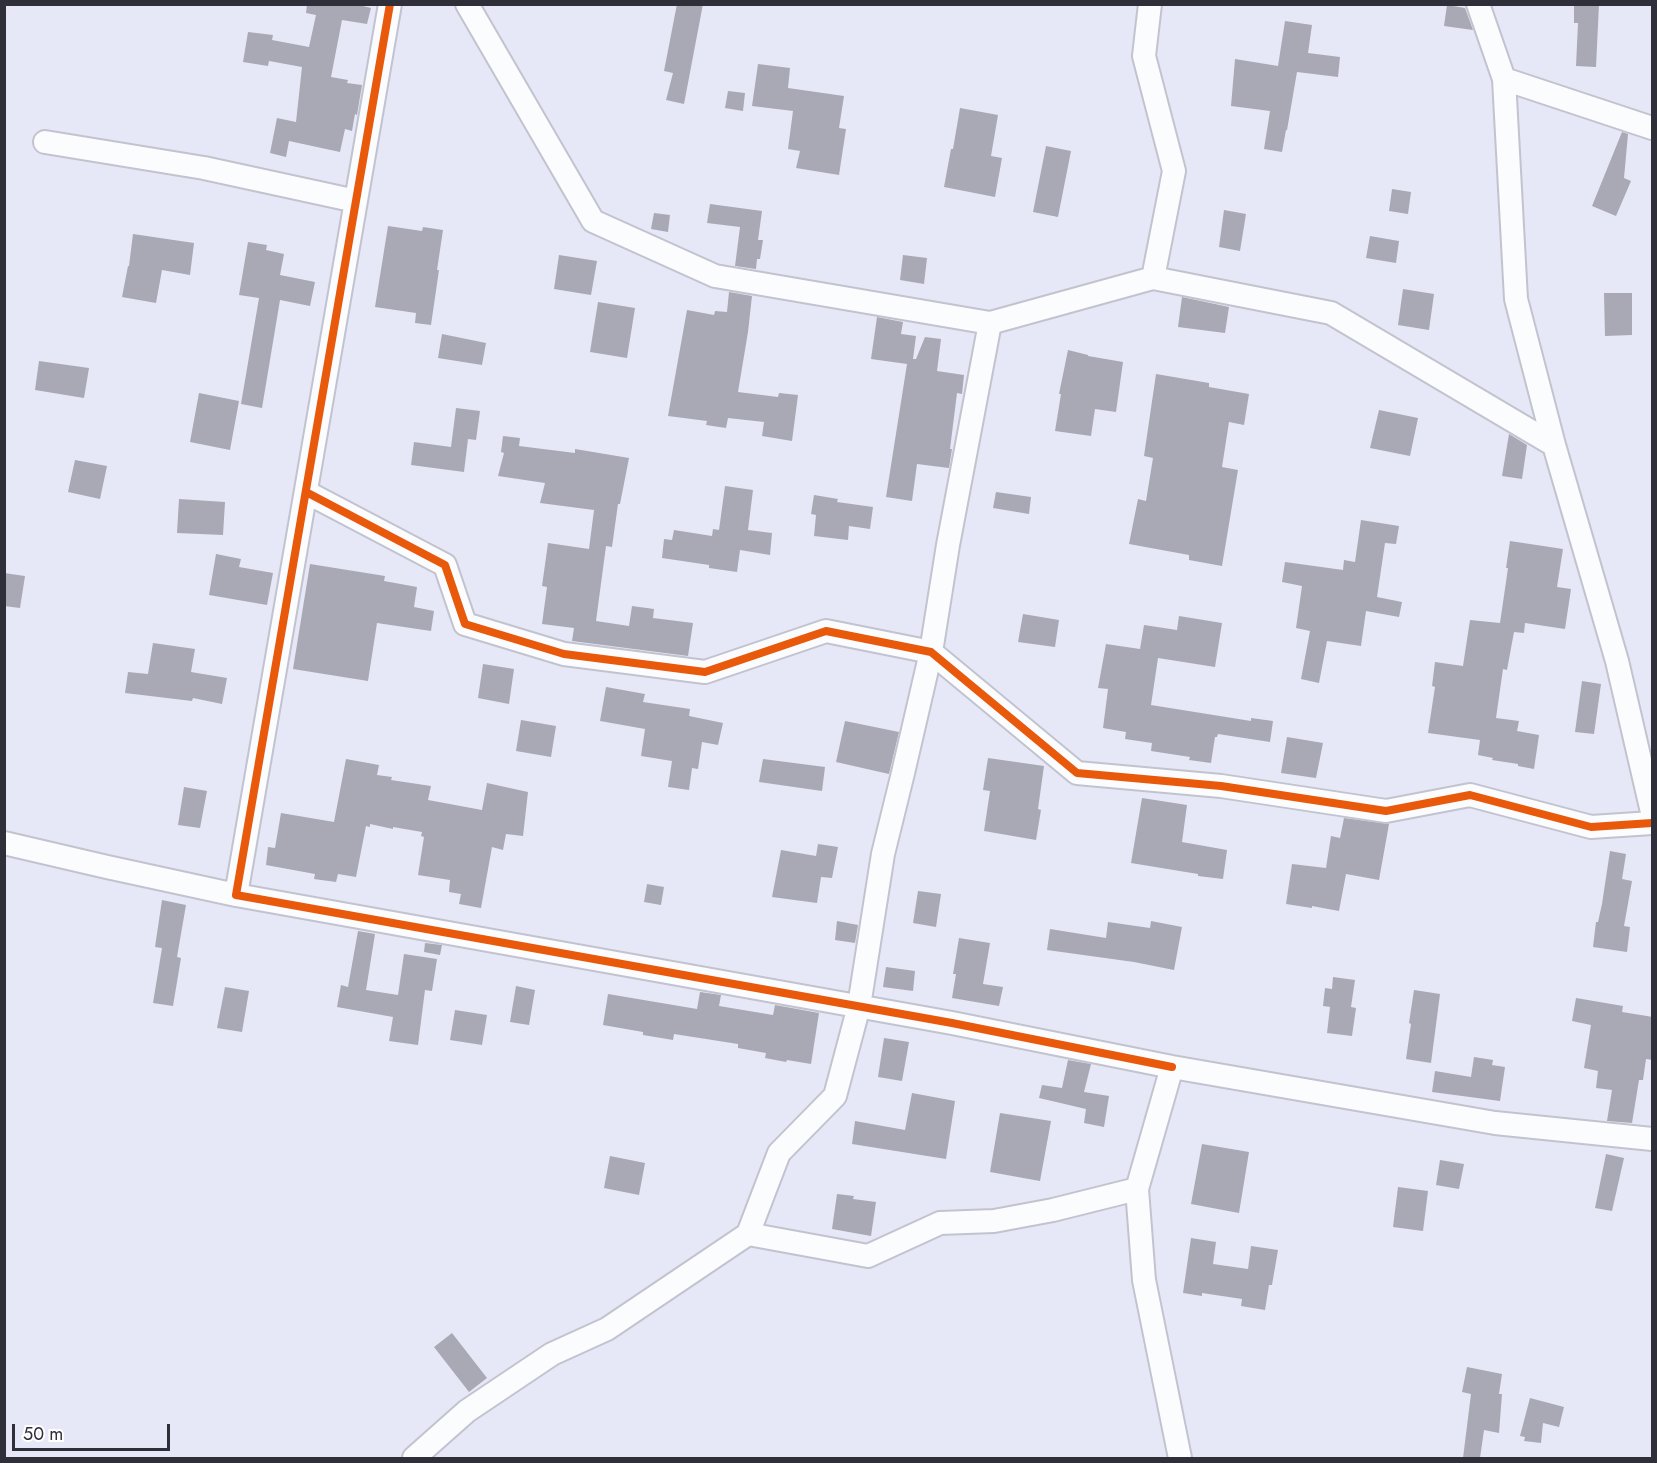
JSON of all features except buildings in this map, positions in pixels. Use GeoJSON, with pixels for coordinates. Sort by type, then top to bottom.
{"type":"FeatureCollection","features":[{"type":"Feature","properties":{"kind":"street"},"geometry":{"type":"LineString","coordinates":[[236,895],[390,4]]}},
{"type":"Feature","properties":{"kind":"street"},"geometry":{"type":"LineString","coordinates":[[467,4],[593,221],[715,276],[990,323],[1153,278],[1331,313],[1554,446]]}},
{"type":"Feature","properties":{"kind":"street"},"geometry":{"type":"LineString","coordinates":[[1150,4],[1144,56],[1174,171],[1153,278]]}},
{"type":"Feature","properties":{"kind":"street"},"geometry":{"type":"LineString","coordinates":[[1478,4],[1504,79],[1516,299],[1554,446],[1617,661],[1653,812]]}},
{"type":"Feature","properties":{"kind":"street"},"geometry":{"type":"LineString","coordinates":[[1504,79],[1653,128]]}},
{"type":"Feature","properties":{"kind":"street"},"geometry":{"type":"LineString","coordinates":[[45,142],[204,168],[356,201]]}},
{"type":"Feature","properties":{"kind":"street"},"geometry":{"type":"LineString","coordinates":[[414,1458],[467,1411],[552,1354],[607,1329],[748,1234],[778,1153],[835,1096],[859,1006],[883,854],[931,652],[950,534],[990,323]]}},
{"type":"Feature","properties":{"kind":"street"},"geometry":{"type":"LineString","coordinates":[[306,492],[445,565],[465,624],[564,654],[705,672],[826,631],[931,652],[1077,773],[1221,786],[1386,811],[1470,795],[1591,827],[1653,823]]}},
{"type":"Feature","properties":{"kind":"street"},"geometry":{"type":"LineString","coordinates":[[4,843],[236,895],[963,1025],[1172,1067],[1495,1123],[1653,1139]]}},
{"type":"Feature","properties":{"kind":"street"},"geometry":{"type":"LineString","coordinates":[[1172,1067],[1137,1189],[1144,1280],[1180,1458]]}},
{"type":"Feature","properties":{"kind":"street"},"geometry":{"type":"LineString","coordinates":[[748,1234],[868,1257],[940,1223],[994,1221],[1043,1212],[1137,1189]]}},
{"type":"Feature","properties":{"kind":"cycle path"},"geometry":{"type":"LineString","coordinates":[[390,4],[236,895],[952,1023],[1172,1067]]}},
{"type":"Feature","properties":{"kind":"cycle path"},"geometry":{"type":"LineString","coordinates":[[306,492],[445,565],[465,624],[564,654],[705,672],[826,631],[931,652],[1077,773],[1221,786],[1386,811],[1470,795],[1591,827],[1652,823]]}}]}
